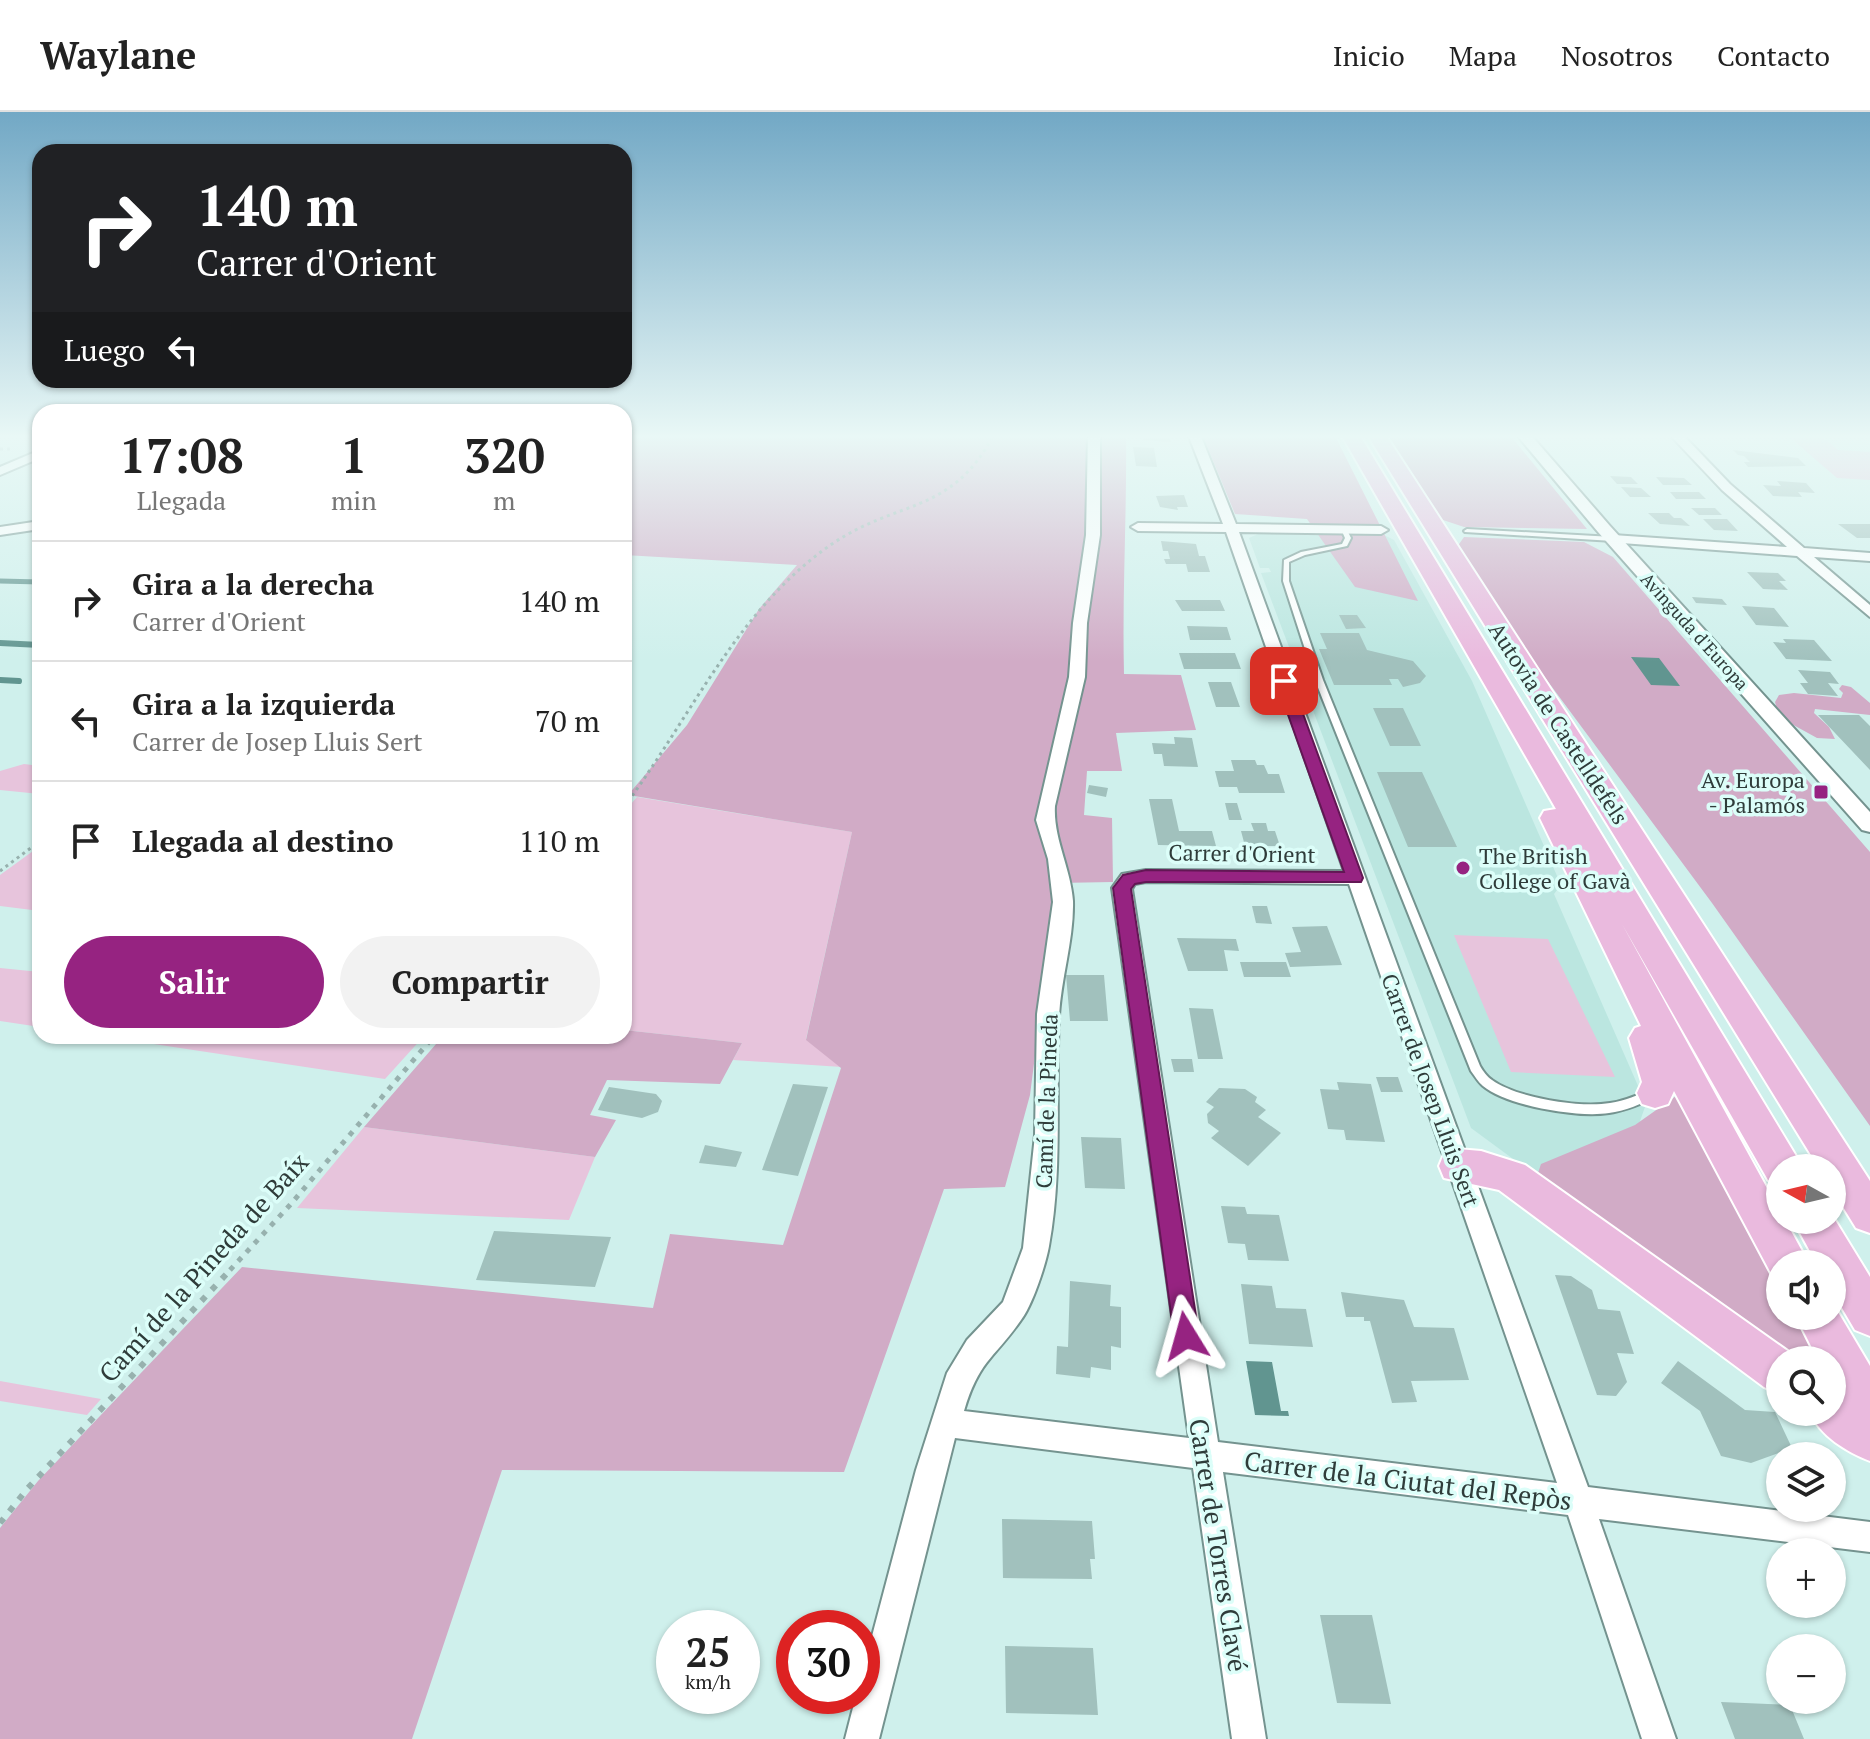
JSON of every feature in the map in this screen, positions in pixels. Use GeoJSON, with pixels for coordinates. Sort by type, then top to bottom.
{"type":"FeatureCollection","features":[{"type":"Feature","properties":{"kind":"highway","name":"Autovia de Castelldefels"},"geometry":{"type":"LineString","coordinates":[[1395,510],[1774,1154]]}},
{"type":"Feature","properties":{"kind":"highway","name":"Autovia de Castelldefels"},"geometry":{"type":"LineString","coordinates":[[1424,510],[1870,1215]]}},
{"type":"Feature","properties":{"kind":"highway"},"geometry":{"type":"LineString","coordinates":[[1480,655],[1612,941],[1780,1250]]}},
{"type":"Feature","properties":{"kind":"highway"},"geometry":{"type":"LineString","coordinates":[[1679,909],[1870,1175]]}},
{"type":"Feature","properties":{"kind":"highway"},"geometry":{"type":"LineString","coordinates":[[1612,941],[1657,1068],[1660,1082],[1655,1093]]}},
{"type":"Feature","properties":{"kind":"highway"},"geometry":{"type":"LineString","coordinates":[[1458,1166],[1481,1168],[1511,1177],[1766,1362]]}},
{"type":"Feature","properties":{"kind":"highway"},"geometry":{"type":"LineString","coordinates":[[1821,1234],[1870,1316]]}},
{"type":"Feature","properties":{"kind":"highway"},"geometry":{"type":"LineString","coordinates":[[1825,1330],[1870,1410]]}},
{"type":"Feature","properties":{"kind":"highway"},"geometry":{"type":"LineString","coordinates":[[1846,1420],[1870,1438]]}},
{"type":"Feature","properties":{"kind":"street","name":"Camí de la Pineda"},"geometry":{"type":"LineString","coordinates":[[862,1739],[961,1373],[977,1349],[1013,1310],[1036,1248],[1047,1135],[1048,1014],[1063,902],[1057,859],[1045,820],[1046,806],[1077,677],[1093,510]]}},
{"type":"Feature","properties":{"kind":"street","name":"Carrer de Josep Lluis Sert"},"geometry":{"type":"LineString","coordinates":[[1223,510],[1659,1739]]}},
{"type":"Feature","properties":{"kind":"street","name":"Avinguda d'Europa"},"geometry":{"type":"LineString","coordinates":[[1588,510],[1870,825]]}},
{"type":"Feature","properties":{"kind":"street"},"geometry":{"type":"LineString","coordinates":[[1753,510],[1870,613]]}},
{"type":"Feature","properties":{"kind":"street"},"geometry":{"type":"LineString","coordinates":[[0,531],[32,526]]}},
{"type":"Feature","properties":{"kind":"street"},"geometry":{"type":"LineString","coordinates":[[1138,527],[1381,530]]}},
{"type":"Feature","properties":{"kind":"street"},"geometry":{"type":"LineString","coordinates":[[1613,539],[1870,557]]}},
{"type":"Feature","properties":{"kind":"street","name":"Carrer d'Orient"},"geometry":{"type":"LineString","coordinates":[[1129,879],[1146,876],[1355,878]]}},
{"type":"Feature","properties":{"kind":"street","name":"Carrer de Torres Clavé"},"geometry":{"type":"LineString","coordinates":[[1129,879],[1122,888],[1249,1739]]}},
{"type":"Feature","properties":{"kind":"street","name":"Carrer de la Ciutat del Repòs"},"geometry":{"type":"LineString","coordinates":[[946,1423],[1870,1537]]}},
{"type":"Feature","properties":{"kind":"lane"},"geometry":{"type":"LineString","coordinates":[[1344,529],[1348,538],[1345,545],[1303,553],[1286,561],[1286,581],[1319,680],[1475,1068],[1486,1082],[1504,1091],[1555,1106],[1600,1110],[1629,1105],[1655,1093]]}},
{"type":"Feature","properties":{"kind":"lane"},"geometry":{"type":"LineString","coordinates":[[1467,531],[1613,539]]}},
{"type":"Feature","properties":{"kind":"path"},"geometry":{"type":"LineString","coordinates":[[632,797],[657,765],[690,710],[766,601],[836,541],[911,510]]}},
{"type":"Feature","properties":{"kind":"path"},"geometry":{"type":"LineString","coordinates":[[0,871],[32,847]]}},
{"type":"Feature","properties":{"kind":"path","name":"Camí de la Pineda de Baíx"},"geometry":{"type":"LineString","coordinates":[[0,1523],[28,1488],[290,1205],[427,1044]]}},
{"type":"Feature","properties":{"kind":"shaded area"},"geometry":{"type":"Polygon","coordinates":[[[632,510],[1126,510],[1124,674],[1181,675],[1196,730],[1116,733],[1122,771],[1087,771],[1084,815],[1112,818],[1113,882],[1057,883],[1030,1095],[1005,1187],[944,1189],[844,1472],[502,1470],[412,1739],[0,1739],[0,1528],[38,1481],[242,1267],[653,1308],[670,1234],[783,1245],[841,1068],[806,1040],[852,832],[632,796],[632,790],[687,725],[759,609],[797,565],[632,555],[632,510]]]}},
{"type":"Feature","properties":{"kind":"shaded area"},"geometry":{"type":"Polygon","coordinates":[[[1233,510],[1372,510],[1418,601],[1355,587],[1307,519],[1235,514],[1233,510]]]}},
{"type":"Feature","properties":{"kind":"shaded area"},"geometry":{"type":"Polygon","coordinates":[[[1434,510],[1571,510],[1587,529],[1464,527],[1440,519],[1434,510]]]}},
{"type":"Feature","properties":{"kind":"shaded area","name":"The British College of Gavà"},"geometry":{"type":"Polygon","coordinates":[[[1258,534],[1384,535],[1394,540],[1472,681],[1561,885],[1554,894],[1646,1104],[1610,1207],[1597,1221],[1471,1128],[1261,573],[1271,572],[1269,568],[1260,568],[1249,538],[1258,534]]]}},
{"type":"Feature","properties":{"kind":"shaded area"},"geometry":{"type":"Polygon","coordinates":[[[1464,537],[1584,542],[1613,557],[1870,852],[1870,1126],[1712,903],[1515,637],[1457,547],[1464,537]]]}},
{"type":"Feature","properties":{"kind":"shaded area"},"geometry":{"type":"Polygon","coordinates":[[[1842,685],[1851,687],[1870,703],[1870,715],[1815,709],[1814,713],[1829,727],[1835,739],[1817,738],[1779,717],[1775,702],[1779,695],[1794,693],[1841,698],[1843,693],[1839,689],[1842,685]]]}},
{"type":"Feature","properties":{"kind":"shaded area"},"geometry":{"type":"Polygon","coordinates":[[[24,764],[32,765],[32,793],[0,790],[0,771],[24,764]]]}},
{"type":"Feature","properties":{"kind":"shaded area"},"geometry":{"type":"Polygon","coordinates":[[[637,797],[852,832],[806,1039],[842,1067],[733,1060],[742,1043],[632,1031],[632,803],[637,797]]]}},
{"type":"Feature","properties":{"kind":"shaded area"},"geometry":{"type":"Polygon","coordinates":[[[32,852],[32,910],[0,906],[0,875],[32,852]]]}},
{"type":"Feature","properties":{"kind":"shaded area"},"geometry":{"type":"Polygon","coordinates":[[[1454,935],[1548,939],[1615,1077],[1511,1072],[1454,935]]]}},
{"type":"Feature","properties":{"kind":"shaded area"},"geometry":{"type":"Polygon","coordinates":[[[0,968],[32,971],[32,1026],[0,1021],[0,968]]]}},
{"type":"Feature","properties":{"kind":"shaded area"},"geometry":{"type":"Polygon","coordinates":[[[632,1031],[742,1043],[720,1084],[607,1080],[590,1115],[616,1120],[595,1157],[364,1127],[436,1044],[632,1044],[632,1031]]]}},
{"type":"Feature","properties":{"kind":"shaded area"},"geometry":{"type":"Polygon","coordinates":[[[154,1044],[417,1044],[385,1079],[154,1044]]]}},
{"type":"Feature","properties":{"kind":"shaded area"},"geometry":{"type":"Polygon","coordinates":[[[1676,1096],[1766,1264],[1766,1330],[1802,1330],[1810,1346],[1768,1346],[1536,1179],[1541,1164],[1635,1125],[1676,1096]]]}},
{"type":"Feature","properties":{"kind":"shaded area"},"geometry":{"type":"Polygon","coordinates":[[[364,1127],[595,1157],[569,1220],[297,1208],[364,1127]]]}},
{"type":"Feature","properties":{"kind":"shaded area"},"geometry":{"type":"Polygon","coordinates":[[[0,1381],[101,1399],[87,1415],[0,1401],[0,1381]]]}},
{"type":"Feature","properties":{"kind":"water"},"geometry":{"type":"Polygon","coordinates":[[[1631,657],[1659,658],[1680,686],[1651,685],[1631,657]]]}},
{"type":"Feature","properties":{"kind":"water"},"geometry":{"type":"Polygon","coordinates":[[[1246,1361],[1272,1362],[1281,1411],[1288,1411],[1289,1416],[1255,1415],[1246,1361]]]}},
{"type":"Feature","properties":{"kind":"building"},"geometry":{"type":"Polygon","coordinates":[[[1693,510],[1717,510],[1722,515],[1699,515],[1693,510]]]}},
{"type":"Feature","properties":{"kind":"building"},"geometry":{"type":"Polygon","coordinates":[[[1648,513],[1669,513],[1690,526],[1660,524],[1648,513]]]}},
{"type":"Feature","properties":{"kind":"building"},"geometry":{"type":"Polygon","coordinates":[[[1703,519],[1727,519],[1738,531],[1714,530],[1703,519]]]}},
{"type":"Feature","properties":{"kind":"building"},"geometry":{"type":"Polygon","coordinates":[[[1838,524],[1870,524],[1870,538],[1857,538],[1838,524]]]}},
{"type":"Feature","properties":{"kind":"building"},"geometry":{"type":"Polygon","coordinates":[[[1161,541],[1196,544],[1199,556],[1205,556],[1210,572],[1188,572],[1186,564],[1166,564],[1164,559],[1170,559],[1168,551],[1163,551],[1161,541]]]}},
{"type":"Feature","properties":{"kind":"building"},"geometry":{"type":"Polygon","coordinates":[[[1747,572],[1778,573],[1786,581],[1779,581],[1788,590],[1763,589],[1747,572]]]}},
{"type":"Feature","properties":{"kind":"building"},"geometry":{"type":"Polygon","coordinates":[[[1692,597],[1722,599],[1727,605],[1696,603],[1692,597]]]}},
{"type":"Feature","properties":{"kind":"building"},"geometry":{"type":"Polygon","coordinates":[[[1175,600],[1220,600],[1225,611],[1182,611],[1175,600]]]}},
{"type":"Feature","properties":{"kind":"building"},"geometry":{"type":"Polygon","coordinates":[[[1742,606],[1774,608],[1789,627],[1756,625],[1742,606]]]}},
{"type":"Feature","properties":{"kind":"building"},"geometry":{"type":"Polygon","coordinates":[[[1339,615],[1357,615],[1366,628],[1346,629],[1339,615]]]}},
{"type":"Feature","properties":{"kind":"building"},"geometry":{"type":"Polygon","coordinates":[[[1187,626],[1227,627],[1231,640],[1190,640],[1187,626]]]}},
{"type":"Feature","properties":{"kind":"building"},"geometry":{"type":"Polygon","coordinates":[[[1320,633],[1359,633],[1367,650],[1413,661],[1426,676],[1420,683],[1403,687],[1398,679],[1389,679],[1392,685],[1334,685],[1319,649],[1327,649],[1320,633]]]}},
{"type":"Feature","properties":{"kind":"building"},"geometry":{"type":"Polygon","coordinates":[[[1783,639],[1814,640],[1832,661],[1786,659],[1773,642],[1786,643],[1783,639]]]}},
{"type":"Feature","properties":{"kind":"building"},"geometry":{"type":"Polygon","coordinates":[[[1179,653],[1235,653],[1241,669],[1184,669],[1179,653]]]}},
{"type":"Feature","properties":{"kind":"building"},"geometry":{"type":"Polygon","coordinates":[[[1798,670],[1830,672],[1839,684],[1828,683],[1838,696],[1808,694],[1800,683],[1808,683],[1798,670]]]}},
{"type":"Feature","properties":{"kind":"building"},"geometry":{"type":"Polygon","coordinates":[[[1208,682],[1231,682],[1240,707],[1216,707],[1208,682]]]}},
{"type":"Feature","properties":{"kind":"building"},"geometry":{"type":"Polygon","coordinates":[[[1373,708],[1403,708],[1421,746],[1390,746],[1373,708]]]}},
{"type":"Feature","properties":{"kind":"building"},"geometry":{"type":"Polygon","coordinates":[[[1818,715],[1859,715],[1870,726],[1870,770],[1818,715]]]}},
{"type":"Feature","properties":{"kind":"building"},"geometry":{"type":"Polygon","coordinates":[[[1174,737],[1192,738],[1198,767],[1164,766],[1162,754],[1154,754],[1152,743],[1175,744],[1174,737]]]}},
{"type":"Feature","properties":{"kind":"building"},"geometry":{"type":"Polygon","coordinates":[[[1231,760],[1255,760],[1257,765],[1264,765],[1268,774],[1279,774],[1285,793],[1239,793],[1237,787],[1219,787],[1215,771],[1234,771],[1231,760]]]}},
{"type":"Feature","properties":{"kind":"building"},"geometry":{"type":"Polygon","coordinates":[[[1377,772],[1422,772],[1457,847],[1408,847],[1377,772]]]}},
{"type":"Feature","properties":{"kind":"building"},"geometry":{"type":"Polygon","coordinates":[[[1089,785],[1108,788],[1106,797],[1087,793],[1089,785]]]}},
{"type":"Feature","properties":{"kind":"building"},"geometry":{"type":"Polygon","coordinates":[[[1149,799],[1172,799],[1179,831],[1212,831],[1216,846],[1158,845],[1149,799]]]}},
{"type":"Feature","properties":{"kind":"building"},"geometry":{"type":"Polygon","coordinates":[[[1225,803],[1237,803],[1242,820],[1229,820],[1225,803]]]}},
{"type":"Feature","properties":{"kind":"building"},"geometry":{"type":"Polygon","coordinates":[[[1251,823],[1266,823],[1268,831],[1275,831],[1280,846],[1245,846],[1241,831],[1254,831],[1251,823]]]}},
{"type":"Feature","properties":{"kind":"building"},"geometry":{"type":"Polygon","coordinates":[[[1252,906],[1267,906],[1272,924],[1256,923],[1252,906]]]}},
{"type":"Feature","properties":{"kind":"building"},"geometry":{"type":"Polygon","coordinates":[[[1327,926],[1342,965],[1290,967],[1285,953],[1301,952],[1292,927],[1327,926]]]}},
{"type":"Feature","properties":{"kind":"building"},"geometry":{"type":"Polygon","coordinates":[[[1177,938],[1236,939],[1239,951],[1224,950],[1228,971],[1188,971],[1177,938]]]}},
{"type":"Feature","properties":{"kind":"building"},"geometry":{"type":"Polygon","coordinates":[[[1240,962],[1286,962],[1291,977],[1244,977],[1240,962]]]}},
{"type":"Feature","properties":{"kind":"building"},"geometry":{"type":"Polygon","coordinates":[[[1066,975],[1104,975],[1108,1021],[1070,1021],[1066,975]]]}},
{"type":"Feature","properties":{"kind":"building"},"geometry":{"type":"Polygon","coordinates":[[[1189,1008],[1213,1009],[1223,1059],[1198,1059],[1189,1008]]]}},
{"type":"Feature","properties":{"kind":"building"},"geometry":{"type":"Polygon","coordinates":[[[1171,1059],[1192,1059],[1194,1072],[1174,1072],[1171,1059]]]}},
{"type":"Feature","properties":{"kind":"building"},"geometry":{"type":"Polygon","coordinates":[[[1376,1077],[1398,1077],[1403,1092],[1381,1092],[1376,1077]]]}},
{"type":"Feature","properties":{"kind":"building"},"geometry":{"type":"Polygon","coordinates":[[[1337,1082],[1371,1084],[1385,1142],[1346,1140],[1344,1130],[1328,1129],[1320,1089],[1339,1090],[1337,1082]]]}},
{"type":"Feature","properties":{"kind":"building"},"geometry":{"type":"Polygon","coordinates":[[[793,1084],[828,1087],[798,1176],[762,1170],[793,1084]]]}},
{"type":"Feature","properties":{"kind":"building"},"geometry":{"type":"Polygon","coordinates":[[[609,1087],[656,1094],[662,1101],[658,1112],[642,1118],[598,1110],[609,1087]]]}},
{"type":"Feature","properties":{"kind":"building"},"geometry":{"type":"Polygon","coordinates":[[[1219,1088],[1245,1089],[1257,1097],[1255,1102],[1266,1110],[1258,1117],[1281,1133],[1248,1166],[1211,1138],[1219,1131],[1208,1123],[1207,1114],[1214,1107],[1206,1102],[1219,1088]]]}},
{"type":"Feature","properties":{"kind":"building"},"geometry":{"type":"Polygon","coordinates":[[[1081,1137],[1121,1138],[1125,1189],[1085,1188],[1081,1137]]]}},
{"type":"Feature","properties":{"kind":"building"},"geometry":{"type":"Polygon","coordinates":[[[705,1145],[742,1152],[736,1167],[699,1163],[705,1145]]]}},
{"type":"Feature","properties":{"kind":"building"},"geometry":{"type":"Polygon","coordinates":[[[1221,1206],[1245,1207],[1247,1214],[1279,1215],[1289,1261],[1248,1260],[1245,1244],[1228,1243],[1221,1206]]]}},
{"type":"Feature","properties":{"kind":"building"},"geometry":{"type":"Polygon","coordinates":[[[494,1231],[611,1237],[595,1287],[476,1280],[494,1231]]]}},
{"type":"Feature","properties":{"kind":"building"},"geometry":{"type":"Polygon","coordinates":[[[1555,1275],[1571,1276],[1592,1290],[1598,1309],[1620,1311],[1634,1354],[1617,1353],[1627,1382],[1616,1396],[1597,1395],[1555,1275]]]}},
{"type":"Feature","properties":{"kind":"building"},"geometry":{"type":"Polygon","coordinates":[[[1070,1281],[1111,1285],[1110,1306],[1121,1307],[1121,1348],[1111,1346],[1111,1370],[1091,1367],[1090,1378],[1056,1374],[1057,1346],[1068,1347],[1070,1281]]]}},
{"type":"Feature","properties":{"kind":"building"},"geometry":{"type":"Polygon","coordinates":[[[1241,1284],[1272,1286],[1276,1308],[1306,1309],[1313,1347],[1249,1344],[1241,1284]]]}},
{"type":"Feature","properties":{"kind":"building"},"geometry":{"type":"Polygon","coordinates":[[[1341,1292],[1404,1300],[1414,1327],[1454,1328],[1469,1380],[1411,1381],[1417,1402],[1392,1403],[1370,1321],[1364,1321],[1364,1317],[1346,1317],[1341,1292]]]}},
{"type":"Feature","properties":{"kind":"building"},"geometry":{"type":"Polygon","coordinates":[[[1678,1361],[1745,1410],[1766,1411],[1766,1426],[1782,1426],[1789,1442],[1766,1442],[1766,1458],[1751,1463],[1721,1456],[1700,1411],[1661,1383],[1678,1361]]]}},
{"type":"Feature","properties":{"kind":"building"},"geometry":{"type":"Polygon","coordinates":[[[1002,1519],[1092,1521],[1095,1559],[1090,1559],[1092,1579],[1003,1578],[1002,1519]]]}},
{"type":"Feature","properties":{"kind":"building"},"geometry":{"type":"Polygon","coordinates":[[[1320,1615],[1372,1615],[1391,1704],[1337,1703],[1320,1615]]]}},
{"type":"Feature","properties":{"kind":"building"},"geometry":{"type":"Polygon","coordinates":[[[1005,1646],[1093,1648],[1098,1715],[1006,1713],[1005,1646]]]}},
{"type":"Feature","properties":{"kind":"building"},"geometry":{"type":"Polygon","coordinates":[[[1721,1702],[1766,1704],[1766,1714],[1794,1714],[1804,1739],[1735,1739],[1721,1702]]]}},
{"type":"Feature","properties":{"kind":"waterway"},"geometry":{"type":"LineString","coordinates":[[0,581],[32,582]]}},
{"type":"Feature","properties":{"kind":"waterway"},"geometry":{"type":"LineString","coordinates":[[0,643],[32,645]]}},
{"type":"Feature","properties":{"kind":"waterway"},"geometry":{"type":"LineString","coordinates":[[0,680],[19,681]]}},
{"type":"Feature","properties":{"kind":"place","name":"Av. Europa - Palamós"},"geometry":{"type":"Point","coordinates":[1821,792]}},
{"type":"Feature","properties":{"kind":"place","name":"The British College of Gavà"},"geometry":{"type":"Point","coordinates":[1463,868]}},
{"type":"Feature","properties":{"kind":"route"},"geometry":{"type":"LineString","coordinates":[[1186,1336],[1122,888],[1129,879],[1146,876],[1355,878],[1284,681]]}}]}
